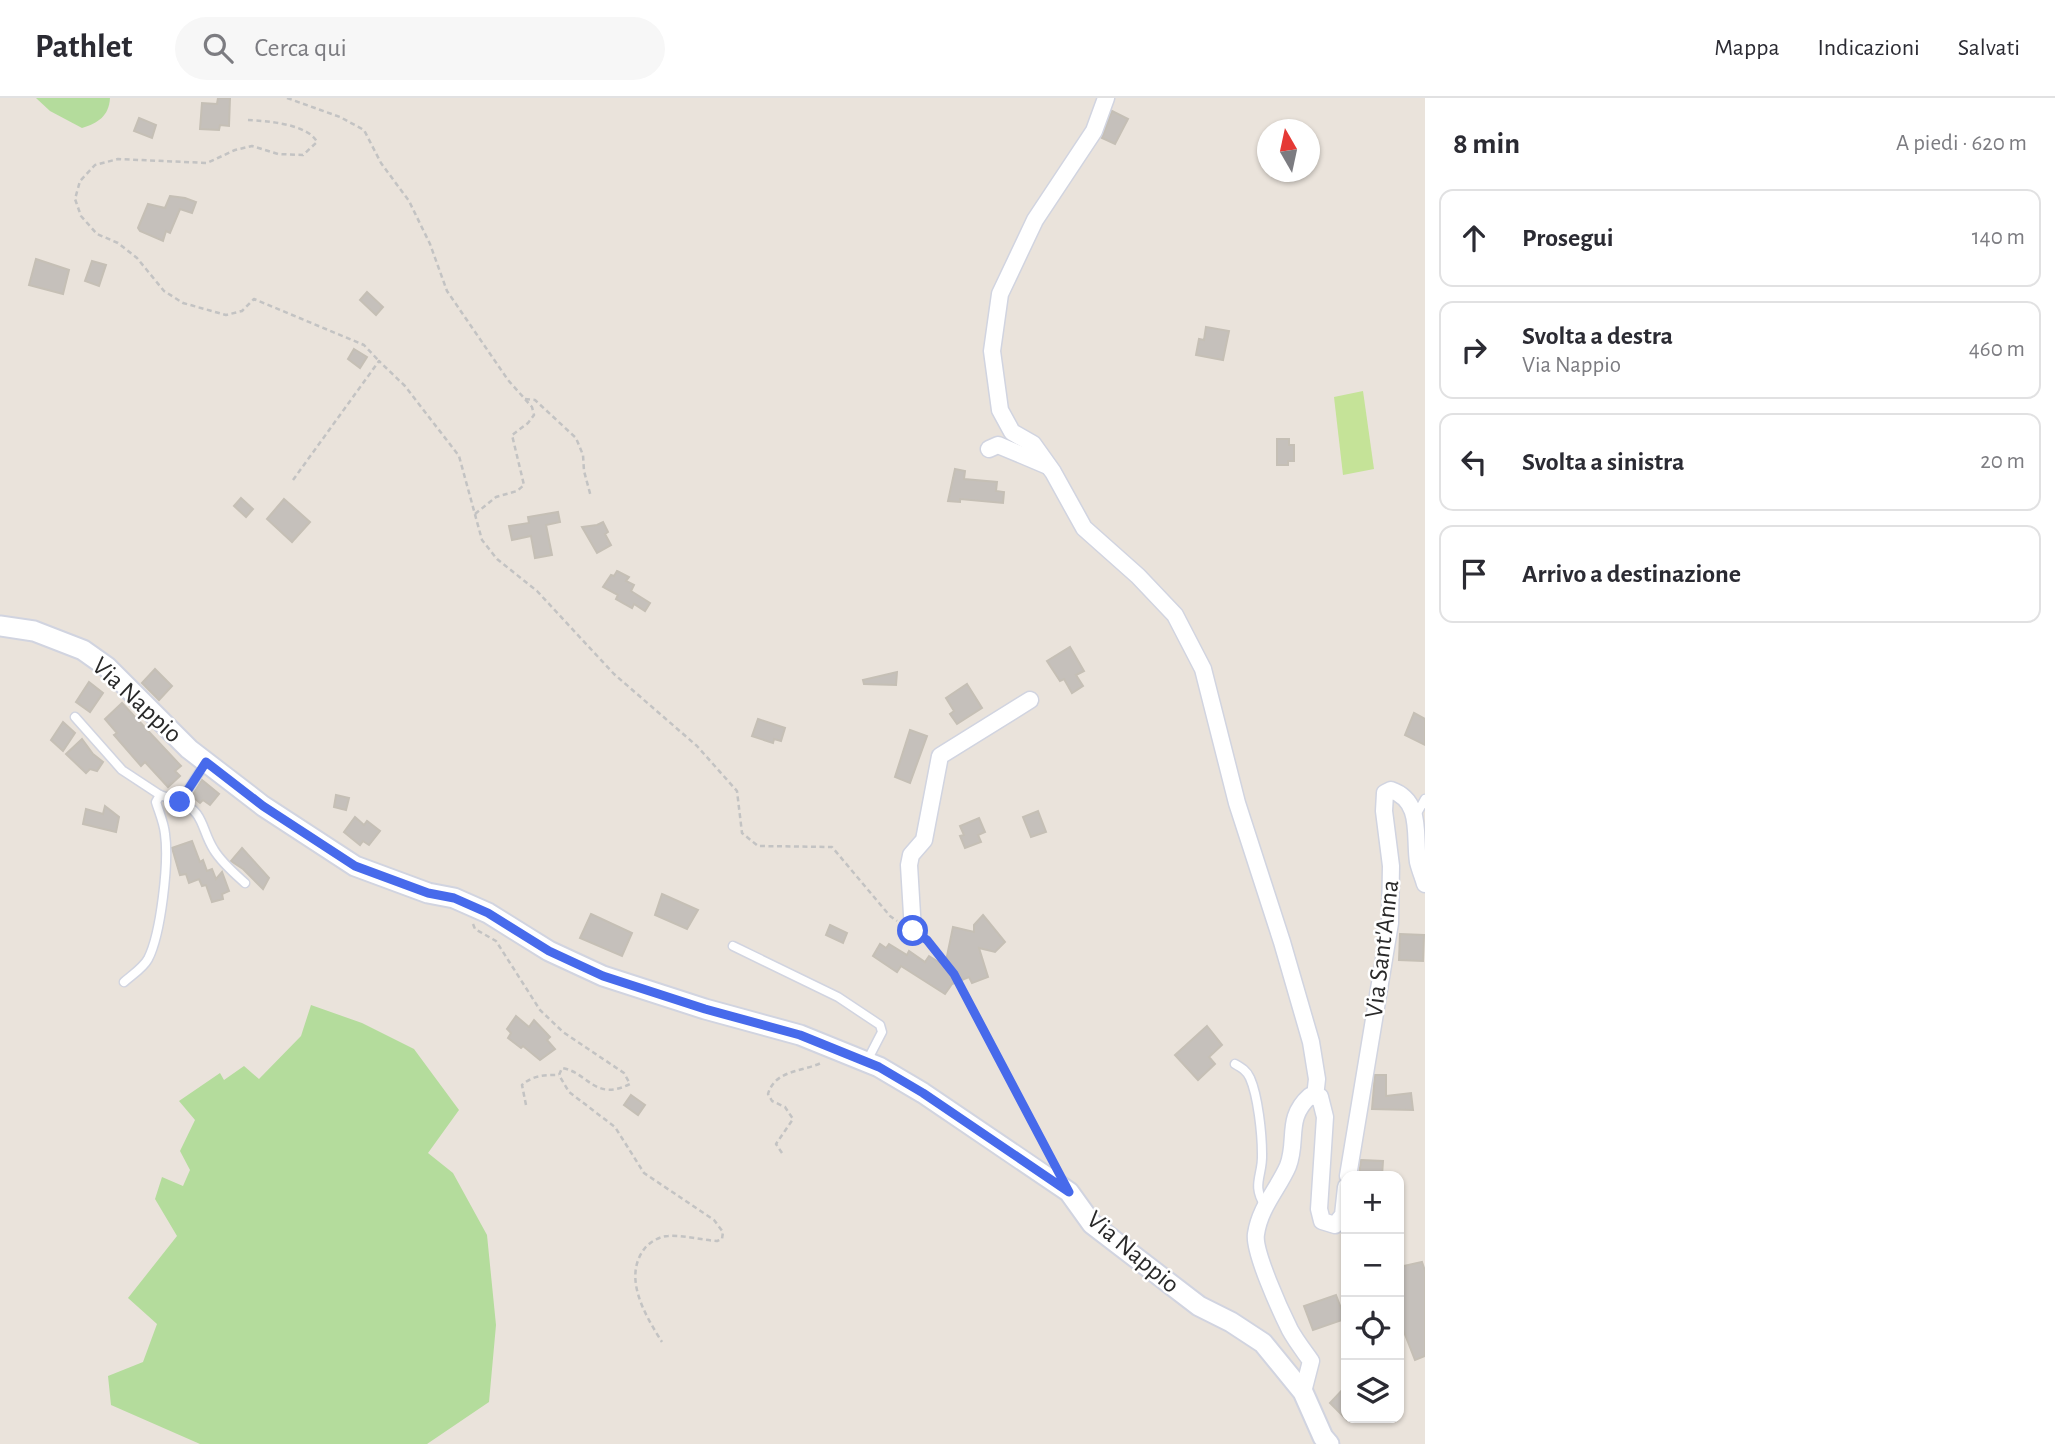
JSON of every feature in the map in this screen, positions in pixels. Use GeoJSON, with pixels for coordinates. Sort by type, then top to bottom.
{"type":"FeatureCollection","features":[{"type":"Feature","properties":{"kind":"street"},"geometry":{"type":"LineString","coordinates":[[1106,98],[1094,131],[1035,220],[1000,294],[992,351],[1000,410],[1012,432],[1033,444],[1084,528],[1138,576],[1175,615],[1203,669],[1237,803],[1311,1042],[1317,1079],[1315,1097]]}},
{"type":"Feature","properties":{"kind":"street"},"geometry":{"type":"LineString","coordinates":[[989,449],[998,445],[1048,466]]}},
{"type":"Feature","properties":{"kind":"street","name":"Via Nappio"},"geometry":{"type":"LineString","coordinates":[[0,626],[34,631],[82,650],[107,667],[189,749],[263,806],[355,866],[428,893],[454,898],[549,951],[603,976],[705,1009],[800,1035],[867,1062],[923,1093],[1069,1192],[1092,1224],[1199,1306],[1231,1322],[1263,1343],[1303,1392],[1323,1437],[1329,1444]]}},
{"type":"Feature","properties":{"kind":"street"},"geometry":{"type":"LineString","coordinates":[[913,931],[909,865],[911,855],[924,840],[940,756],[1030,700]]}},
{"type":"Feature","properties":{"kind":"street","name":"Via Sant'Anna"},"geometry":{"type":"LineString","coordinates":[[1349,1171],[1390,923],[1391,866],[1384,811],[1385,793],[1391,790],[1400,793],[1410,803],[1415,817],[1418,863],[1425,884]]}},
{"type":"Feature","properties":{"kind":"street"},"geometry":{"type":"LineString","coordinates":[[1303,1392],[1311,1361],[1290,1330],[1262,1268],[1255,1235],[1265,1206],[1289,1164],[1294,1120],[1303,1102],[1310,1096],[1320,1097],[1325,1117],[1319,1209],[1322,1221],[1335,1225],[1341,1218]]}},
{"type":"Feature","properties":{"kind":"lane"},"geometry":{"type":"LineString","coordinates":[[75,717],[122,770],[160,795],[192,806],[202,820],[205,836],[214,851],[245,883]]}},
{"type":"Feature","properties":{"kind":"lane"},"geometry":{"type":"LineString","coordinates":[[180,802],[206,762]]}},
{"type":"Feature","properties":{"kind":"lane"},"geometry":{"type":"LineString","coordinates":[[124,982],[147,962],[155,941],[167,853],[165,832],[156,802],[160,795]]}},
{"type":"Feature","properties":{"kind":"lane"},"geometry":{"type":"LineString","coordinates":[[1415,817],[1425,799]]}},
{"type":"Feature","properties":{"kind":"lane"},"geometry":{"type":"LineString","coordinates":[[733,946],[838,997],[880,1025],[881,1032],[867,1062]]}},
{"type":"Feature","properties":{"kind":"lane"},"geometry":{"type":"LineString","coordinates":[[1235,1064],[1244,1069],[1251,1078],[1263,1156],[1257,1185],[1265,1206]]}},
{"type":"Feature","properties":{"kind":"path"},"geometry":{"type":"LineString","coordinates":[[287,98],[340,117],[363,130],[381,163],[409,201],[430,244],[447,291],[508,380],[532,407],[534,415],[512,435],[524,485],[517,491],[496,497],[475,514]]}},
{"type":"Feature","properties":{"kind":"path"},"geometry":{"type":"LineString","coordinates":[[248,121],[293,126],[314,136],[317,142],[303,155],[278,154],[252,146],[235,150],[207,163],[118,159],[95,165],[80,181],[75,199],[81,216],[97,234],[118,243],[136,258],[164,291],[183,303],[226,315],[242,311],[254,299],[364,345],[405,386],[460,456],[482,540],[497,559],[537,591],[614,674],[697,746],[737,791],[742,833],[758,846],[831,847],[890,916],[927,940],[954,974],[1056,1167]]}},
{"type":"Feature","properties":{"kind":"path"},"geometry":{"type":"LineString","coordinates":[[293,480],[379,361]]}},
{"type":"Feature","properties":{"kind":"path"},"geometry":{"type":"LineString","coordinates":[[525,399],[535,400],[576,438],[583,455],[591,497]]}},
{"type":"Feature","properties":{"kind":"path"},"geometry":{"type":"LineString","coordinates":[[474,907],[472,920],[475,929],[496,941],[540,1010],[564,1032],[624,1073],[630,1084],[622,1088],[605,1089],[593,1086],[568,1069],[562,1068],[559,1075]]}},
{"type":"Feature","properties":{"kind":"path"},"geometry":{"type":"LineString","coordinates":[[782,1153],[776,1144],[793,1119],[785,1107],[772,1101],[768,1094],[771,1085],[780,1075],[825,1061]]}},
{"type":"Feature","properties":{"kind":"path"},"geometry":{"type":"LineString","coordinates":[[526,1105],[522,1085],[528,1079],[540,1075],[559,1075]]}},
{"type":"Feature","properties":{"kind":"path"},"geometry":{"type":"LineString","coordinates":[[559,1075],[569,1092],[615,1128],[644,1173],[715,1220],[723,1232],[722,1239],[717,1241],[666,1235],[649,1243],[637,1258],[638,1296],[642,1310],[662,1342]]}},
{"type":"Feature","properties":{"kind":"green space"},"geometry":{"type":"Polygon","coordinates":[[[36,98],[110,98],[102,118],[82,128],[50,111],[36,98]]]}},
{"type":"Feature","properties":{"kind":"green space"},"geometry":{"type":"Polygon","coordinates":[[[1363,391],[1374,469],[1343,475],[1334,397],[1363,391]]]}},
{"type":"Feature","properties":{"kind":"green space"},"geometry":{"type":"Polygon","coordinates":[[[311,1005],[362,1023],[414,1049],[459,1110],[428,1153],[453,1173],[487,1235],[496,1325],[489,1402],[427,1444],[200,1444],[111,1405],[108,1376],[143,1362],[157,1324],[128,1298],[177,1236],[155,1199],[162,1177],[183,1186],[190,1170],[180,1151],[195,1120],[179,1101],[220,1073],[224,1080],[244,1066],[259,1079],[301,1036],[311,1005]]]}},
{"type":"Feature","properties":{"kind":"building"},"geometry":{"type":"Polygon","coordinates":[[[218,98],[230,98],[229,126],[220,125],[219,130],[200,129],[202,103],[217,104],[218,98]]]}},
{"type":"Feature","properties":{"kind":"building"},"geometry":{"type":"Polygon","coordinates":[[[1112,111],[1128,119],[1115,144],[1102,138],[1112,111]]]}},
{"type":"Feature","properties":{"kind":"building"},"geometry":{"type":"Polygon","coordinates":[[[139,118],[156,125],[152,138],[134,131],[139,118]]]}},
{"type":"Feature","properties":{"kind":"building"},"geometry":{"type":"Polygon","coordinates":[[[170,196],[196,202],[192,213],[180,209],[170,233],[166,231],[163,241],[140,231],[138,228],[148,204],[165,208],[170,196]]]}},
{"type":"Feature","properties":{"kind":"building"},"geometry":{"type":"Polygon","coordinates":[[[36,259],[69,270],[63,294],[29,285],[36,259]]]}},
{"type":"Feature","properties":{"kind":"building"},"geometry":{"type":"Polygon","coordinates":[[[92,261],[106,265],[99,286],[85,281],[92,261]]]}},
{"type":"Feature","properties":{"kind":"building"},"geometry":{"type":"Polygon","coordinates":[[[367,292],[383,307],[376,315],[360,300],[367,292]]]}},
{"type":"Feature","properties":{"kind":"building"},"geometry":{"type":"Polygon","coordinates":[[[1206,327],[1229,331],[1223,360],[1196,355],[1199,339],[1204,340],[1206,327]]]}},
{"type":"Feature","properties":{"kind":"building"},"geometry":{"type":"Polygon","coordinates":[[[354,349],[367,357],[360,368],[348,359],[354,349]]]}},
{"type":"Feature","properties":{"kind":"building"},"geometry":{"type":"Polygon","coordinates":[[[1277,439],[1289,439],[1289,445],[1294,445],[1294,461],[1288,461],[1288,465],[1277,465],[1277,439]]]}},
{"type":"Feature","properties":{"kind":"building"},"geometry":{"type":"Polygon","coordinates":[[[955,469],[965,471],[964,479],[997,482],[996,491],[1004,492],[1003,503],[960,499],[960,502],[948,501],[955,469]]]}},
{"type":"Feature","properties":{"kind":"building"},"geometry":{"type":"Polygon","coordinates":[[[241,498],[253,509],[246,517],[234,506],[241,498]]]}},
{"type":"Feature","properties":{"kind":"building"},"geometry":{"type":"Polygon","coordinates":[[[284,499],[310,522],[292,542],[267,519],[284,499]]]}},
{"type":"Feature","properties":{"kind":"building"},"geometry":{"type":"Polygon","coordinates":[[[558,512],[560,522],[546,525],[552,555],[535,558],[531,536],[512,540],[509,526],[529,523],[528,517],[558,512]]]}},
{"type":"Feature","properties":{"kind":"building"},"geometry":{"type":"Polygon","coordinates":[[[603,522],[611,545],[597,553],[582,527],[603,522]]]}},
{"type":"Feature","properties":{"kind":"building"},"geometry":{"type":"Polygon","coordinates":[[[617,571],[629,577],[626,581],[634,585],[631,591],[650,603],[645,611],[634,604],[632,608],[616,599],[618,595],[603,587],[617,571]]]}},
{"type":"Feature","properties":{"kind":"building"},"geometry":{"type":"Polygon","coordinates":[[[1070,647],[1084,671],[1076,675],[1083,686],[1072,693],[1064,679],[1060,681],[1047,661],[1070,647]]]}},
{"type":"Feature","properties":{"kind":"building"},"geometry":{"type":"Polygon","coordinates":[[[155,669],[172,686],[159,700],[142,683],[155,669]]]}},
{"type":"Feature","properties":{"kind":"building"},"geometry":{"type":"Polygon","coordinates":[[[897,672],[896,685],[864,684],[863,680],[897,672]]]}},
{"type":"Feature","properties":{"kind":"building"},"geometry":{"type":"Polygon","coordinates":[[[89,682],[103,693],[90,712],[76,702],[89,682]]]}},
{"type":"Feature","properties":{"kind":"building"},"geometry":{"type":"Polygon","coordinates":[[[967,684],[982,708],[957,724],[950,714],[954,711],[946,698],[967,684]]]}},
{"type":"Feature","properties":{"kind":"building"},"geometry":{"type":"Polygon","coordinates":[[[122,703],[181,766],[175,771],[180,776],[168,787],[145,762],[141,766],[114,735],[117,733],[105,719],[122,703]]]}},
{"type":"Feature","properties":{"kind":"building"},"geometry":{"type":"Polygon","coordinates":[[[1414,713],[1425,719],[1425,745],[1405,735],[1414,713]]]}},
{"type":"Feature","properties":{"kind":"building"},"geometry":{"type":"Polygon","coordinates":[[[758,719],[785,728],[781,741],[774,739],[773,743],[752,736],[758,719]]]}},
{"type":"Feature","properties":{"kind":"building"},"geometry":{"type":"Polygon","coordinates":[[[63,722],[75,733],[63,751],[51,740],[63,722]]]}},
{"type":"Feature","properties":{"kind":"building"},"geometry":{"type":"Polygon","coordinates":[[[910,730],[927,736],[910,783],[895,777],[910,730]]]}},
{"type":"Feature","properties":{"kind":"building"},"geometry":{"type":"Polygon","coordinates":[[[82,739],[103,762],[97,771],[90,769],[86,773],[66,754],[82,739]]]}},
{"type":"Feature","properties":{"kind":"building"},"geometry":{"type":"Polygon","coordinates":[[[202,780],[219,794],[210,805],[203,800],[200,803],[192,796],[202,780]]]}},
{"type":"Feature","properties":{"kind":"building"},"geometry":{"type":"Polygon","coordinates":[[[336,795],[349,798],[346,810],[334,807],[336,795]]]}},
{"type":"Feature","properties":{"kind":"building"},"geometry":{"type":"Polygon","coordinates":[[[105,806],[119,817],[116,832],[83,824],[86,809],[103,814],[105,806]]]}},
{"type":"Feature","properties":{"kind":"building"},"geometry":{"type":"Polygon","coordinates":[[[1038,811],[1046,832],[1031,837],[1023,817],[1038,811]]]}},
{"type":"Feature","properties":{"kind":"building"},"geometry":{"type":"Polygon","coordinates":[[[355,817],[364,825],[367,821],[380,831],[369,845],[363,841],[360,845],[344,832],[355,817]]]}},
{"type":"Feature","properties":{"kind":"building"},"geometry":{"type":"Polygon","coordinates":[[[979,818],[985,832],[978,835],[981,842],[965,848],[960,836],[964,835],[960,826],[979,818]]]}},
{"type":"Feature","properties":{"kind":"building"},"geometry":{"type":"Polygon","coordinates":[[[192,841],[200,862],[203,860],[207,871],[212,869],[216,879],[222,872],[229,891],[222,894],[223,899],[212,902],[206,885],[202,886],[199,879],[189,883],[186,874],[180,875],[172,848],[192,841]]]}},
{"type":"Feature","properties":{"kind":"building"},"geometry":{"type":"Polygon","coordinates":[[[242,848],[269,878],[263,889],[231,861],[242,848]]]}},
{"type":"Feature","properties":{"kind":"building"},"geometry":{"type":"Polygon","coordinates":[[[662,894],[698,910],[687,929],[655,915],[662,894]]]}},
{"type":"Feature","properties":{"kind":"building"},"geometry":{"type":"Polygon","coordinates":[[[591,914],[632,933],[622,956],[580,938],[591,914]]]}},
{"type":"Feature","properties":{"kind":"building"},"geometry":{"type":"Polygon","coordinates":[[[983,915],[1005,942],[995,952],[979,948],[988,977],[972,983],[969,977],[952,984],[945,994],[901,966],[897,972],[873,956],[880,944],[886,948],[889,944],[907,955],[909,951],[925,962],[929,956],[945,966],[953,927],[974,932],[974,925],[983,915]]]}},
{"type":"Feature","properties":{"kind":"building"},"geometry":{"type":"Polygon","coordinates":[[[830,925],[847,933],[843,943],[826,935],[830,925]]]}},
{"type":"Feature","properties":{"kind":"building"},"geometry":{"type":"Polygon","coordinates":[[[1400,934],[1424,935],[1423,961],[1399,960],[1400,934]]]}},
{"type":"Feature","properties":{"kind":"building"},"geometry":{"type":"Polygon","coordinates":[[[516,1016],[529,1027],[534,1020],[550,1037],[547,1040],[555,1049],[540,1060],[508,1038],[511,1033],[507,1029],[516,1016]]]}},
{"type":"Feature","properties":{"kind":"building"},"geometry":{"type":"Polygon","coordinates":[[[1207,1026],[1222,1045],[1209,1057],[1215,1064],[1198,1080],[1175,1055],[1207,1026]]]}},
{"type":"Feature","properties":{"kind":"building"},"geometry":{"type":"Polygon","coordinates":[[[1375,1075],[1386,1075],[1386,1096],[1411,1093],[1413,1110],[1372,1109],[1375,1075]]]}},
{"type":"Feature","properties":{"kind":"building"},"geometry":{"type":"Polygon","coordinates":[[[631,1095],[645,1105],[638,1115],[624,1105],[631,1095]]]}},
{"type":"Feature","properties":{"kind":"building"},"geometry":{"type":"Polygon","coordinates":[[[1361,1160],[1383,1161],[1382,1171],[1360,1171],[1361,1160]]]}},
{"type":"Feature","properties":{"kind":"building"},"geometry":{"type":"Polygon","coordinates":[[[1422,1262],[1425,1271],[1425,1356],[1415,1360],[1404,1332],[1404,1266],[1422,1262]]]}},
{"type":"Feature","properties":{"kind":"building"},"geometry":{"type":"Polygon","coordinates":[[[1336,1295],[1341,1308],[1341,1320],[1313,1330],[1304,1306],[1336,1295]]]}},
{"type":"Feature","properties":{"kind":"building"},"geometry":{"type":"Polygon","coordinates":[[[1341,1391],[1341,1414],[1330,1403],[1341,1391]]]}},
{"type":"Feature","properties":{"kind":"route"},"geometry":{"type":"LineString","coordinates":[[180,802],[206,762],[263,806],[355,866],[428,893],[454,898],[488,913],[549,951],[603,976],[705,1009],[800,1035],[879,1067],[923,1093],[1069,1192],[954,974],[927,940],[913,931]]}}]}
